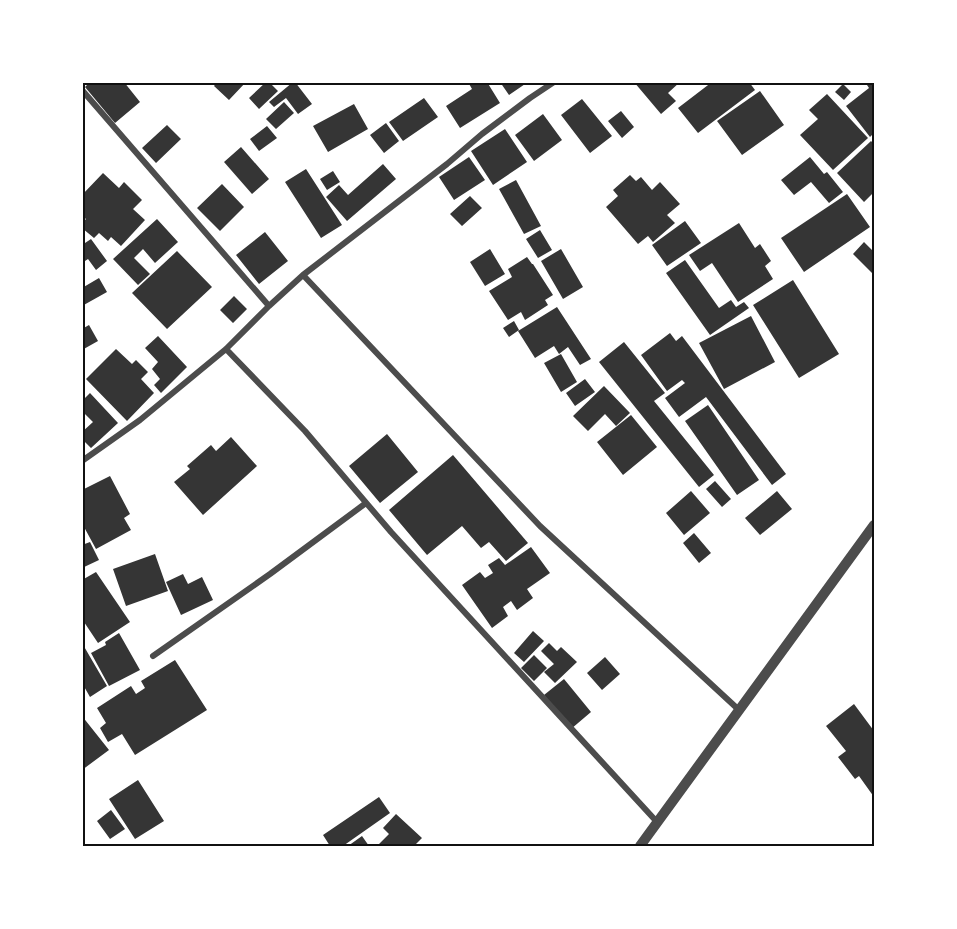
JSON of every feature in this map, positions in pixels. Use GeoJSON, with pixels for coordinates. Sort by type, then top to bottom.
{"type":"FeatureCollection","features":[{"type":"Feature","properties":{"kind":"street"},"geometry":{"type":"LineString","coordinates":[[82,461],[140,420],[226,349],[303,275],[447,164],[482,134],[554,82]]}},
{"type":"Feature","properties":{"kind":"street"},"geometry":{"type":"LineString","coordinates":[[82,90],[269,306]]}},
{"type":"Feature","properties":{"kind":"street"},"geometry":{"type":"LineString","coordinates":[[303,275],[540,526],[739,710]]}},
{"type":"Feature","properties":{"kind":"street"},"geometry":{"type":"LineString","coordinates":[[226,349],[305,431],[460,608],[657,822]]}},
{"type":"Feature","properties":{"kind":"street"},"geometry":{"type":"LineString","coordinates":[[153,656],[366,503]]}},
{"type":"Feature","properties":{"kind":"street"},"geometry":{"type":"LineString","coordinates":[[640,846],[874,525]]}},
{"type":"Feature","properties":{"kind":"building"},"geometry":{"type":"Polygon","coordinates":[[[90,82],[124,82],[140,102],[115,123],[85,87],[90,82]]]}},
{"type":"Feature","properties":{"kind":"building"},"geometry":{"type":"Polygon","coordinates":[[[217,82],[246,82],[229,100],[214,86],[217,82]]]}},
{"type":"Feature","properties":{"kind":"building"},"geometry":{"type":"Polygon","coordinates":[[[266,82],[278,91],[259,109],[249,98],[266,82]]]}},
{"type":"Feature","properties":{"kind":"building"},"geometry":{"type":"Polygon","coordinates":[[[293,82],[312,104],[298,114],[286,98],[274,107],[269,102],[293,82]]]}},
{"type":"Feature","properties":{"kind":"building"},"geometry":{"type":"Polygon","coordinates":[[[468,82],[487,82],[500,103],[460,128],[446,106],[472,89],[468,82]]]}},
{"type":"Feature","properties":{"kind":"building"},"geometry":{"type":"Polygon","coordinates":[[[500,82],[528,82],[509,95],[500,82]]]}},
{"type":"Feature","properties":{"kind":"building"},"geometry":{"type":"Polygon","coordinates":[[[634,82],[680,82],[668,93],[676,101],[661,114],[634,82]]]}},
{"type":"Feature","properties":{"kind":"building"},"geometry":{"type":"Polygon","coordinates":[[[712,82],[749,82],[755,90],[698,133],[678,108],[712,82]]]}},
{"type":"Feature","properties":{"kind":"building"},"geometry":{"type":"Polygon","coordinates":[[[865,82],[874,82],[874,133],[870,137],[846,106],[869,88],[865,82]]]}},
{"type":"Feature","properties":{"kind":"building"},"geometry":{"type":"Polygon","coordinates":[[[843,84],[851,92],[844,100],[835,92],[843,84]]]}},
{"type":"Feature","properties":{"kind":"building"},"geometry":{"type":"Polygon","coordinates":[[[760,91],[784,125],[742,155],[717,121],[760,91]]]}},
{"type":"Feature","properties":{"kind":"building"},"geometry":{"type":"Polygon","coordinates":[[[827,94],[868,138],[833,170],[800,135],[818,119],[809,110],[827,94]]]}},
{"type":"Feature","properties":{"kind":"building"},"geometry":{"type":"Polygon","coordinates":[[[424,98],[438,117],[403,141],[389,122],[424,98]]]}},
{"type":"Feature","properties":{"kind":"building"},"geometry":{"type":"Polygon","coordinates":[[[582,99],[612,136],[590,153],[561,115],[582,99]]]}},
{"type":"Feature","properties":{"kind":"building"},"geometry":{"type":"Polygon","coordinates":[[[284,102],[294,113],[276,129],[266,119],[284,102]]]}},
{"type":"Feature","properties":{"kind":"building"},"geometry":{"type":"Polygon","coordinates":[[[354,104],[368,129],[328,152],[313,126],[354,104]]]}},
{"type":"Feature","properties":{"kind":"building"},"geometry":{"type":"Polygon","coordinates":[[[621,111],[634,127],[622,138],[608,121],[621,111]]]}},
{"type":"Feature","properties":{"kind":"building"},"geometry":{"type":"Polygon","coordinates":[[[543,114],[562,140],[534,161],[515,135],[543,114]]]}},
{"type":"Feature","properties":{"kind":"building"},"geometry":{"type":"Polygon","coordinates":[[[386,123],[399,141],[384,153],[370,135],[386,123]]]}},
{"type":"Feature","properties":{"kind":"building"},"geometry":{"type":"Polygon","coordinates":[[[167,125],[181,139],[156,163],[142,148],[167,125]]]}},
{"type":"Feature","properties":{"kind":"building"},"geometry":{"type":"Polygon","coordinates":[[[267,126],[277,138],[259,151],[250,139],[267,126]]]}},
{"type":"Feature","properties":{"kind":"building"},"geometry":{"type":"Polygon","coordinates":[[[505,129],[527,162],[493,185],[471,151],[505,129]]]}},
{"type":"Feature","properties":{"kind":"building"},"geometry":{"type":"Polygon","coordinates":[[[871,141],[874,144],[874,192],[864,202],[837,173],[871,141]]]}},
{"type":"Feature","properties":{"kind":"building"},"geometry":{"type":"Polygon","coordinates":[[[241,147],[269,179],[252,194],[224,162],[241,147]]]}},
{"type":"Feature","properties":{"kind":"building"},"geometry":{"type":"Polygon","coordinates":[[[469,157],[485,180],[454,200],[439,177],[469,157]]]}},
{"type":"Feature","properties":{"kind":"building"},"geometry":{"type":"Polygon","coordinates":[[[810,157],[824,174],[827,172],[843,192],[829,203],[811,182],[794,195],[781,180],[810,157]]]}},
{"type":"Feature","properties":{"kind":"building"},"geometry":{"type":"Polygon","coordinates":[[[383,164],[396,179],[347,221],[326,197],[339,185],[348,195],[383,164]]]}},
{"type":"Feature","properties":{"kind":"building"},"geometry":{"type":"Polygon","coordinates":[[[306,169],[342,225],[321,238],[285,182],[306,169]]]}},
{"type":"Feature","properties":{"kind":"building"},"geometry":{"type":"Polygon","coordinates":[[[333,171],[340,182],[327,190],[320,179],[333,171]]]}},
{"type":"Feature","properties":{"kind":"building"},"geometry":{"type":"Polygon","coordinates":[[[103,173],[119,188],[124,182],[142,200],[133,209],[145,220],[121,246],[111,237],[108,241],[99,233],[94,238],[82,228],[82,223],[86,219],[82,216],[82,195],[103,173]]]}},
{"type":"Feature","properties":{"kind":"building"},"geometry":{"type":"Polygon","coordinates":[[[630,175],[636,181],[641,177],[652,190],[660,182],[680,204],[667,215],[675,223],[653,242],[648,236],[638,244],[606,207],[618,196],[613,190],[630,175]]]}},
{"type":"Feature","properties":{"kind":"building"},"geometry":{"type":"Polygon","coordinates":[[[516,180],[541,226],[524,234],[499,189],[516,180]]]}},
{"type":"Feature","properties":{"kind":"building"},"geometry":{"type":"Polygon","coordinates":[[[222,184],[244,207],[220,231],[197,208],[222,184]]]}},
{"type":"Feature","properties":{"kind":"building"},"geometry":{"type":"Polygon","coordinates":[[[847,194],[870,227],[804,272],[781,238],[847,194]]]}},
{"type":"Feature","properties":{"kind":"building"},"geometry":{"type":"Polygon","coordinates":[[[470,196],[482,208],[462,226],[450,214],[470,196]]]}},
{"type":"Feature","properties":{"kind":"building"},"geometry":{"type":"Polygon","coordinates":[[[157,219],[178,242],[155,263],[143,249],[134,258],[150,274],[138,285],[113,259],[157,219]]]}},
{"type":"Feature","properties":{"kind":"building"},"geometry":{"type":"Polygon","coordinates":[[[685,221],[701,243],[667,266],[652,245],[685,221]]]}},
{"type":"Feature","properties":{"kind":"building"},"geometry":{"type":"Polygon","coordinates":[[[739,223],[755,248],[760,244],[771,261],[765,266],[773,279],[738,302],[712,263],[700,271],[689,255],[739,223]]]}},
{"type":"Feature","properties":{"kind":"building"},"geometry":{"type":"Polygon","coordinates":[[[540,230],[552,250],[538,258],[526,239],[540,230]]]}},
{"type":"Feature","properties":{"kind":"building"},"geometry":{"type":"Polygon","coordinates":[[[265,232],[288,261],[259,284],[236,255],[265,232]]]}},
{"type":"Feature","properties":{"kind":"building"},"geometry":{"type":"Polygon","coordinates":[[[91,239],[107,261],[96,270],[88,259],[82,263],[82,245],[91,239]]]}},
{"type":"Feature","properties":{"kind":"building"},"geometry":{"type":"Polygon","coordinates":[[[864,242],[874,252],[872,273],[853,254],[864,242]]]}},
{"type":"Feature","properties":{"kind":"building"},"geometry":{"type":"Polygon","coordinates":[[[490,249],[505,274],[485,286],[470,262],[490,249]]]}},
{"type":"Feature","properties":{"kind":"building"},"geometry":{"type":"Polygon","coordinates":[[[561,249],[583,287],[563,299],[541,261],[561,249]]]}},
{"type":"Feature","properties":{"kind":"building"},"geometry":{"type":"Polygon","coordinates":[[[177,251],[212,287],[167,329],[132,293],[177,251]]]}},
{"type":"Feature","properties":{"kind":"building"},"geometry":{"type":"Polygon","coordinates":[[[527,257],[553,295],[545,300],[548,305],[525,320],[521,312],[508,320],[489,291],[512,277],[508,269],[527,257]]]}},
{"type":"Feature","properties":{"kind":"building"},"geometry":{"type":"Polygon","coordinates":[[[685,260],[719,308],[731,300],[736,307],[744,302],[749,308],[710,335],[666,273],[685,260]]]}},
{"type":"Feature","properties":{"kind":"building"},"geometry":{"type":"Polygon","coordinates":[[[99,278],[107,292],[82,306],[82,288],[99,278]]]}},
{"type":"Feature","properties":{"kind":"building"},"geometry":{"type":"Polygon","coordinates":[[[793,280],[839,354],[799,378],[753,305],[793,280]]]}},
{"type":"Feature","properties":{"kind":"building"},"geometry":{"type":"Polygon","coordinates":[[[234,296],[247,309],[233,323],[220,310],[234,296]]]}},
{"type":"Feature","properties":{"kind":"building"},"geometry":{"type":"Polygon","coordinates":[[[557,307],[591,359],[580,365],[568,347],[559,354],[554,346],[535,358],[518,331],[557,307]]]}},
{"type":"Feature","properties":{"kind":"building"},"geometry":{"type":"Polygon","coordinates":[[[751,316],[775,362],[724,389],[699,343],[751,316]]]}},
{"type":"Feature","properties":{"kind":"building"},"geometry":{"type":"Polygon","coordinates":[[[514,321],[519,330],[509,337],[503,328],[514,321]]]}},
{"type":"Feature","properties":{"kind":"building"},"geometry":{"type":"Polygon","coordinates":[[[89,325],[98,341],[82,350],[82,329],[89,325]]]}},
{"type":"Feature","properties":{"kind":"building"},"geometry":{"type":"Polygon","coordinates":[[[670,333],[676,341],[682,336],[786,474],[772,485],[706,397],[679,417],[665,398],[685,383],[682,380],[667,391],[641,355],[670,333]]]}},
{"type":"Feature","properties":{"kind":"building"},"geometry":{"type":"Polygon","coordinates":[[[158,336],[187,367],[161,393],[154,385],[160,379],[152,369],[158,362],[145,348],[158,336]]]}},
{"type":"Feature","properties":{"kind":"building"},"geometry":{"type":"Polygon","coordinates":[[[624,342],[665,393],[654,401],[714,475],[699,487],[599,362],[624,342]]]}},
{"type":"Feature","properties":{"kind":"building"},"geometry":{"type":"Polygon","coordinates":[[[116,349],[132,364],[136,360],[148,372],[141,379],[154,393],[127,421],[86,379],[116,349]]]}},
{"type":"Feature","properties":{"kind":"building"},"geometry":{"type":"Polygon","coordinates":[[[561,354],[577,382],[561,392],[544,363],[561,354]]]}},
{"type":"Feature","properties":{"kind":"building"},"geometry":{"type":"Polygon","coordinates":[[[585,379],[595,392],[575,406],[566,393],[585,379]]]}},
{"type":"Feature","properties":{"kind":"building"},"geometry":{"type":"Polygon","coordinates":[[[604,386],[630,413],[616,426],[605,414],[588,431],[573,416],[604,386]]]}},
{"type":"Feature","properties":{"kind":"building"},"geometry":{"type":"Polygon","coordinates":[[[90,393],[118,423],[91,448],[82,439],[82,432],[93,422],[82,411],[82,401],[90,393]]]}},
{"type":"Feature","properties":{"kind":"building"},"geometry":{"type":"Polygon","coordinates":[[[708,405],[759,480],[737,495],[685,421],[708,405]]]}},
{"type":"Feature","properties":{"kind":"building"},"geometry":{"type":"Polygon","coordinates":[[[631,415],[657,447],[623,475],[597,442],[631,415]]]}},
{"type":"Feature","properties":{"kind":"building"},"geometry":{"type":"Polygon","coordinates":[[[387,434],[418,472],[380,503],[349,466],[387,434]]]}},
{"type":"Feature","properties":{"kind":"building"},"geometry":{"type":"Polygon","coordinates":[[[231,437],[257,466],[203,515],[174,482],[190,469],[187,466],[211,445],[216,451],[231,437]]]}},
{"type":"Feature","properties":{"kind":"building"},"geometry":{"type":"Polygon","coordinates":[[[453,455],[528,543],[506,561],[489,542],[481,548],[462,526],[427,555],[389,510],[453,455]]]}},
{"type":"Feature","properties":{"kind":"building"},"geometry":{"type":"Polygon","coordinates":[[[110,476],[130,514],[124,518],[131,530],[96,549],[84,527],[82,528],[82,490],[110,476]]]}},
{"type":"Feature","properties":{"kind":"building"},"geometry":{"type":"Polygon","coordinates":[[[715,481],[731,499],[722,507],[706,489],[715,481]]]}},
{"type":"Feature","properties":{"kind":"building"},"geometry":{"type":"Polygon","coordinates":[[[691,491],[710,513],[684,535],[666,513],[691,491]]]}},
{"type":"Feature","properties":{"kind":"building"},"geometry":{"type":"Polygon","coordinates":[[[777,491],[792,509],[760,535],[745,518],[777,491]]]}},
{"type":"Feature","properties":{"kind":"building"},"geometry":{"type":"Polygon","coordinates":[[[694,533],[711,553],[699,563],[683,543],[694,533]]]}},
{"type":"Feature","properties":{"kind":"building"},"geometry":{"type":"Polygon","coordinates":[[[90,542],[99,560],[82,568],[82,545],[90,542]]]}},
{"type":"Feature","properties":{"kind":"building"},"geometry":{"type":"Polygon","coordinates":[[[531,547],[550,573],[527,589],[533,598],[517,610],[511,601],[503,607],[508,616],[492,628],[462,585],[480,572],[485,578],[493,573],[488,565],[499,558],[505,565],[531,547]]]}},
{"type":"Feature","properties":{"kind":"building"},"geometry":{"type":"Polygon","coordinates":[[[155,554],[168,591],[126,606],[113,569],[155,554]]]}},
{"type":"Feature","properties":{"kind":"building"},"geometry":{"type":"Polygon","coordinates":[[[96,572],[130,622],[98,643],[82,619],[82,580],[96,572]]]}},
{"type":"Feature","properties":{"kind":"building"},"geometry":{"type":"Polygon","coordinates":[[[183,574],[188,584],[202,577],[213,600],[181,615],[166,582],[183,574]]]}},
{"type":"Feature","properties":{"kind":"building"},"geometry":{"type":"Polygon","coordinates":[[[533,631],[544,641],[524,662],[514,653],[533,631]]]}},
{"type":"Feature","properties":{"kind":"building"},"geometry":{"type":"Polygon","coordinates":[[[119,633],[140,670],[109,686],[91,653],[106,645],[105,642],[119,633]]]}},
{"type":"Feature","properties":{"kind":"building"},"geometry":{"type":"Polygon","coordinates":[[[82,643],[107,686],[90,697],[82,683],[82,643]]]}},
{"type":"Feature","properties":{"kind":"building"},"geometry":{"type":"Polygon","coordinates":[[[549,643],[557,651],[561,647],[577,662],[555,683],[544,672],[554,664],[541,651],[549,643]]]}},
{"type":"Feature","properties":{"kind":"building"},"geometry":{"type":"Polygon","coordinates":[[[534,655],[547,668],[534,681],[521,668],[534,655]]]}},
{"type":"Feature","properties":{"kind":"building"},"geometry":{"type":"Polygon","coordinates":[[[605,657],[620,674],[602,690],[587,673],[605,657]]]}},
{"type":"Feature","properties":{"kind":"building"},"geometry":{"type":"Polygon","coordinates":[[[175,660],[207,710],[135,755],[122,734],[108,742],[100,728],[106,723],[97,708],[131,686],[136,694],[145,688],[141,681],[175,660]]]}},
{"type":"Feature","properties":{"kind":"building"},"geometry":{"type":"Polygon","coordinates":[[[564,679],[591,712],[571,729],[544,695],[564,679]]]}},
{"type":"Feature","properties":{"kind":"building"},"geometry":{"type":"Polygon","coordinates":[[[854,704],[874,731],[874,797],[859,776],[855,779],[838,757],[846,751],[826,726],[854,704]]]}},
{"type":"Feature","properties":{"kind":"building"},"geometry":{"type":"Polygon","coordinates":[[[82,716],[109,750],[82,770],[82,716]]]}},
{"type":"Feature","properties":{"kind":"building"},"geometry":{"type":"Polygon","coordinates":[[[138,780],[164,821],[135,839],[109,799],[138,780]]]}},
{"type":"Feature","properties":{"kind":"building"},"geometry":{"type":"Polygon","coordinates":[[[379,797],[390,813],[343,846],[330,846],[323,835],[379,797]]]}},
{"type":"Feature","properties":{"kind":"building"},"geometry":{"type":"Polygon","coordinates":[[[111,810],[125,829],[110,839],[97,821],[111,810]]]}},
{"type":"Feature","properties":{"kind":"building"},"geometry":{"type":"Polygon","coordinates":[[[396,814],[422,838],[414,846],[377,846],[389,834],[383,828],[396,814]]]}},
{"type":"Feature","properties":{"kind":"building"},"geometry":{"type":"Polygon","coordinates":[[[362,836],[369,846],[348,846],[362,836]]]}}]}
